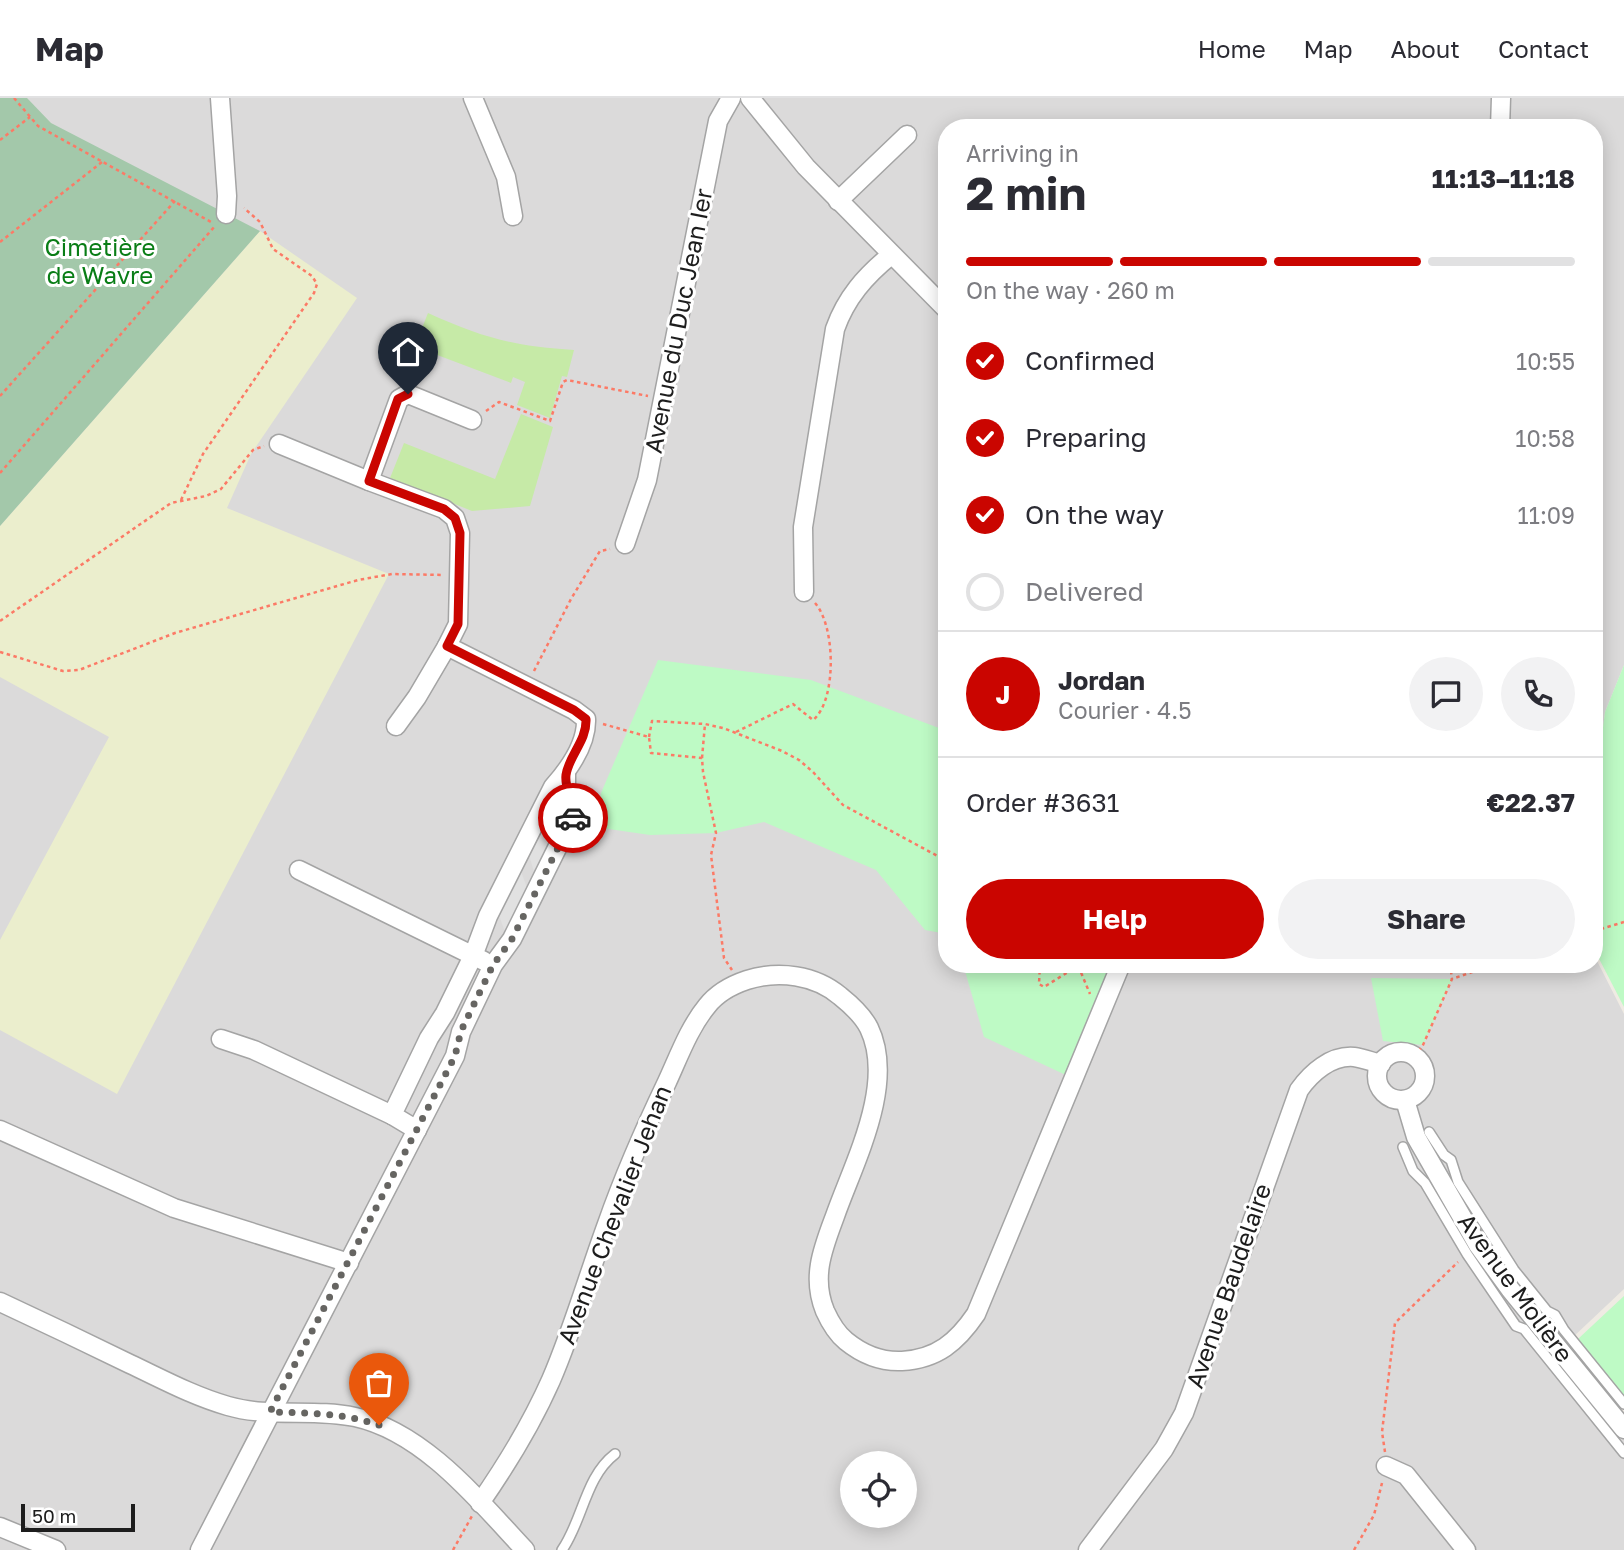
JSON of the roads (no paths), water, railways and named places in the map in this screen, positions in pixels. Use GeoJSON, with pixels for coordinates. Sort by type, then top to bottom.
{"type":"FeatureCollection","features":[{"type":"Feature","properties":{"kind":"street"},"geometry":{"type":"LineString","coordinates":[[220,98],[226,205]]}},
{"type":"Feature","properties":{"kind":"street"},"geometry":{"type":"LineString","coordinates":[[473,98],[506,177],[513,216]]}},
{"type":"Feature","properties":{"kind":"street","name":"Avenue du Duc Jean Ier"},"geometry":{"type":"LineString","coordinates":[[625,544],[647,480],[718,121],[731,98]]}},
{"type":"Feature","properties":{"kind":"street"},"geometry":{"type":"LineString","coordinates":[[750,98],[780,137],[838,201],[938,301]]}},
{"type":"Feature","properties":{"kind":"street"},"geometry":{"type":"LineString","coordinates":[[1500,119],[1501,98]]}},
{"type":"Feature","properties":{"kind":"street"},"geometry":{"type":"LineString","coordinates":[[838,201],[907,135]]}},
{"type":"Feature","properties":{"kind":"street"},"geometry":{"type":"LineString","coordinates":[[804,592],[803,527],[835,329],[839,314],[850,295],[891,255]]}},
{"type":"Feature","properties":{"kind":"street"},"geometry":{"type":"LineString","coordinates":[[369,481],[398,399],[408,394],[472,420]]}},
{"type":"Feature","properties":{"kind":"street"},"geometry":{"type":"LineString","coordinates":[[279,444],[444,509],[455,518],[460,533],[458,624],[417,697],[396,726]]}},
{"type":"Feature","properties":{"kind":"street"},"geometry":{"type":"LineString","coordinates":[[392,1115],[473,956],[488,916],[553,786],[566,772],[586,732],[586,719],[574,710],[447,646]]}},
{"type":"Feature","properties":{"kind":"street"},"geometry":{"type":"LineString","coordinates":[[200,1550],[455,1056],[461,1031],[493,965],[512,939],[573,816],[574,808],[566,789],[566,772]]}},
{"type":"Feature","properties":{"kind":"street"},"geometry":{"type":"LineString","coordinates":[[299,870],[493,965]]}},
{"type":"Feature","properties":{"kind":"street","name":"Avenue Chevalier Jehan"},"geometry":{"type":"LineString","coordinates":[[480,1503],[503,1469],[550,1383],[579,1310],[608,1222],[656,1105],[695,1022],[709,1003],[738,983],[759,976],[785,975],[809,979],[830,988],[850,1004],[869,1026],[877,1052],[876,1097],[822,1251],[817,1275],[820,1299],[830,1322],[843,1339],[863,1353],[888,1362],[914,1360],[941,1350],[960,1337],[976,1314],[1117,973]]}},
{"type":"Feature","properties":{"kind":"street"},"geometry":{"type":"LineString","coordinates":[[221,1039],[254,1050],[392,1115],[417,1130]]}},
{"type":"Feature","properties":{"kind":"street"},"geometry":{"type":"LineString","coordinates":[[1394,1054],[1408,1054],[1415,1057],[1424,1070],[1424,1082],[1415,1095],[1405,1100],[1395,1099],[1383,1092],[1377,1076],[1381,1064],[1394,1054]]}},
{"type":"Feature","properties":{"kind":"street","name":"Avenue Baudelaire"},"geometry":{"type":"LineString","coordinates":[[1088,1550],[1164,1449],[1184,1413],[1298,1090],[1317,1069],[1341,1058],[1356,1057],[1381,1064]]}},
{"type":"Feature","properties":{"kind":"street","name":"Avenue Molière"},"geometry":{"type":"LineString","coordinates":[[1405,1100],[1426,1173],[1535,1320],[1624,1429]]}},
{"type":"Feature","properties":{"kind":"street"},"geometry":{"type":"LineString","coordinates":[[0,1130],[174,1208],[349,1263]]}},
{"type":"Feature","properties":{"kind":"street"},"geometry":{"type":"LineString","coordinates":[[0,1302],[191,1394],[230,1407],[356,1417],[406,1436],[457,1479],[525,1550]]}},
{"type":"Feature","properties":{"kind":"street"},"geometry":{"type":"LineString","coordinates":[[1387,1466],[1406,1475],[1466,1550]]}},
{"type":"Feature","properties":{"kind":"street"},"geometry":{"type":"LineString","coordinates":[[0,1527],[56,1550]]}},
{"type":"Feature","properties":{"kind":"lane"},"geometry":{"type":"LineString","coordinates":[[1429,1132],[1444,1155],[1451,1160],[1458,1181],[1535,1320],[1624,1453]]}},
{"type":"Feature","properties":{"kind":"lane"},"geometry":{"type":"LineString","coordinates":[[1403,1147],[1413,1171],[1426,1173],[1451,1160]]}},
{"type":"Feature","properties":{"kind":"lane"},"geometry":{"type":"LineString","coordinates":[[1426,1173],[1425,1183],[1467,1254],[1516,1326],[1555,1315],[1563,1330],[1624,1404]]}},
{"type":"Feature","properties":{"kind":"lane"},"geometry":{"type":"LineString","coordinates":[[562,1550],[570,1539],[599,1471],[615,1454]]}},
{"type":"Feature","properties":{"kind":"park label","name":"Cimetière de Wavre"},"geometry":{"type":"Point","coordinates":[100,262]}}]}
